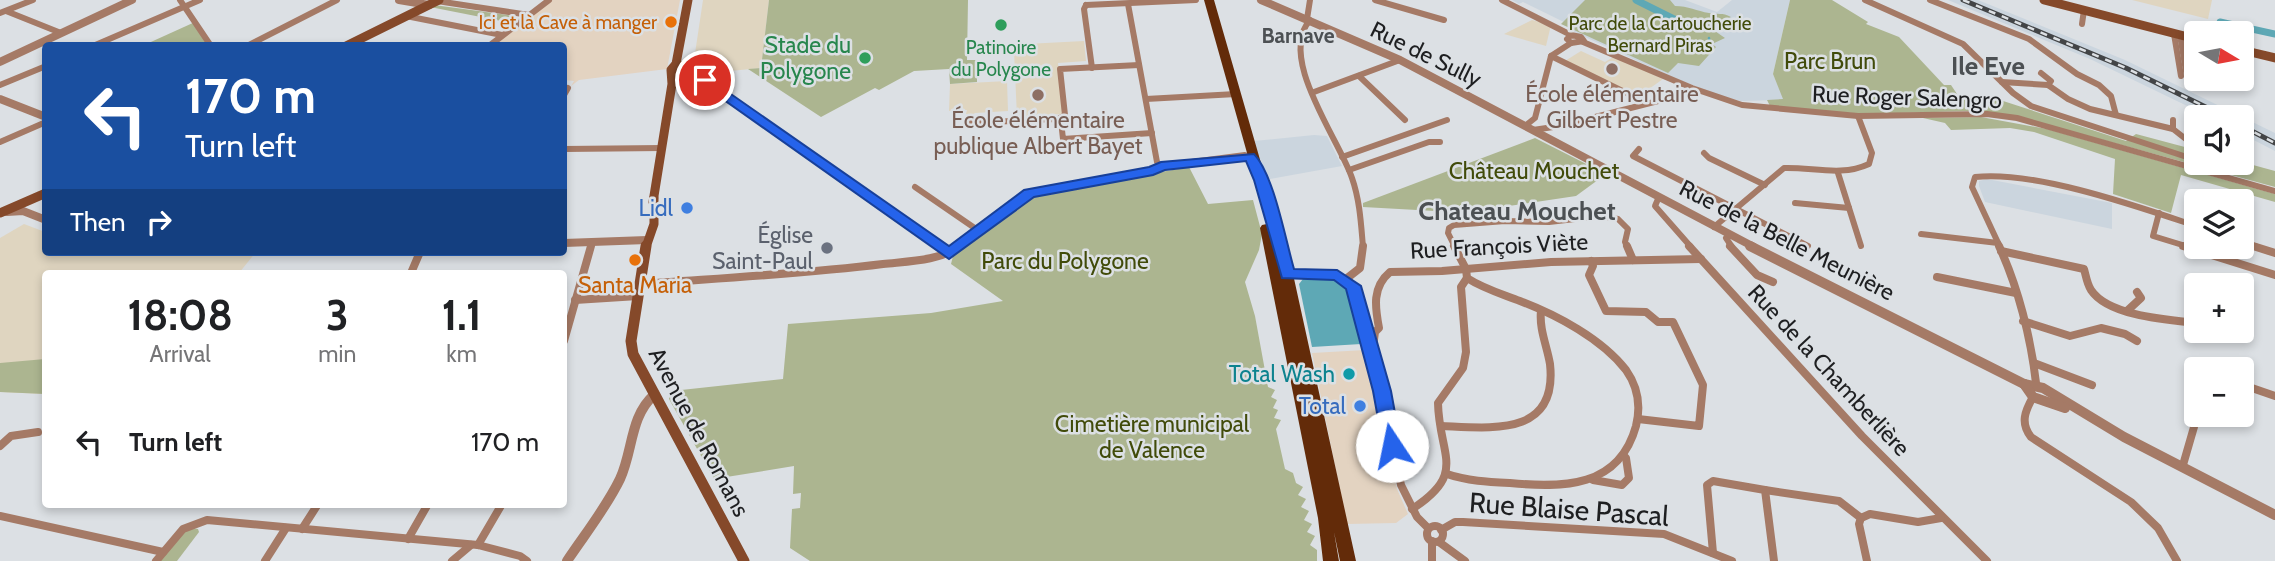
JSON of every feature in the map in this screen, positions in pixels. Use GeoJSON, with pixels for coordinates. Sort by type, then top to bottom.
{"type":"FeatureCollection","features":[{"type":"Feature","properties":{"kind":"main road","name":"Avenue de Romans"},"geometry":{"type":"LineString","coordinates":[[682,73],[688,0]]}},
{"type":"Feature","properties":{"kind":"main road","name":"Avenue de Romans"},"geometry":{"type":"LineString","coordinates":[[694,0],[682,73],[663,148],[654,198],[654,224],[648,238],[632,348],[654,395],[744,561]]}},
{"type":"Feature","properties":{"kind":"main road"},"geometry":{"type":"LineString","coordinates":[[1198,0],[1205,9],[1256,164],[1331,561]]}},
{"type":"Feature","properties":{"kind":"main road"},"geometry":{"type":"LineString","coordinates":[[1209,0],[1233,94],[1245,155],[1263,198],[1285,274],[1348,561]]}},
{"type":"Feature","properties":{"kind":"main road"},"geometry":{"type":"LineString","coordinates":[[2044,0],[2184,36]]}},
{"type":"Feature","properties":{"kind":"main road"},"geometry":{"type":"LineString","coordinates":[[354,42],[435,2]]}},
{"type":"Feature","properties":{"kind":"main road"},"geometry":{"type":"LineString","coordinates":[[2254,54],[2274,60]]}},
{"type":"Feature","properties":{"kind":"main road"},"geometry":{"type":"LineString","coordinates":[[1,211],[42,194]]}},
{"type":"Feature","properties":{"kind":"street"},"geometry":{"type":"LineString","coordinates":[[3,12],[33,0]]}},
{"type":"Feature","properties":{"kind":"street"},"geometry":{"type":"LineString","coordinates":[[42,42],[132,0]]}},
{"type":"Feature","properties":{"kind":"street"},"geometry":{"type":"LineString","coordinates":[[180,0],[208,42]]}},
{"type":"Feature","properties":{"kind":"street"},"geometry":{"type":"LineString","coordinates":[[102,42],[200,0]]}},
{"type":"Feature","properties":{"kind":"street"},"geometry":{"type":"LineString","coordinates":[[255,42],[337,0]]}},
{"type":"Feature","properties":{"kind":"street"},"geometry":{"type":"LineString","coordinates":[[399,0],[435,2],[529,15]]}},
{"type":"Feature","properties":{"kind":"street"},"geometry":{"type":"LineString","coordinates":[[494,42],[549,0]]}},
{"type":"Feature","properties":{"kind":"street"},"geometry":{"type":"LineString","coordinates":[[1092,68],[1084,9],[1089,3],[1198,0]]}},
{"type":"Feature","properties":{"kind":"street","name":"Rue de Sully"},"geometry":{"type":"LineString","coordinates":[[1261,0],[1400,60],[1529,128]]}},
{"type":"Feature","properties":{"kind":"street"},"geometry":{"type":"LineString","coordinates":[[1310,0],[1308,19],[1298,46],[1301,62],[1354,182],[1359,202],[1363,250],[1358,273],[1346,279]]}},
{"type":"Feature","properties":{"kind":"street"},"geometry":{"type":"LineString","coordinates":[[1375,0],[1444,20]]}},
{"type":"Feature","properties":{"kind":"street"},"geometry":{"type":"LineString","coordinates":[[1865,0],[1963,44],[2022,100],[2043,111],[2184,156]]}},
{"type":"Feature","properties":{"kind":"street"},"geometry":{"type":"LineString","coordinates":[[1930,0],[2029,39],[2077,74],[2099,85],[2110,96],[2116,115]]}},
{"type":"Feature","properties":{"kind":"street"},"geometry":{"type":"LineString","coordinates":[[1506,1],[1555,25],[1571,39],[1551,56],[1535,118],[1529,128]]}},
{"type":"Feature","properties":{"kind":"street"},"geometry":{"type":"LineString","coordinates":[[1128,4],[1157,162],[1161,166]]}},
{"type":"Feature","properties":{"kind":"street"},"geometry":{"type":"LineString","coordinates":[[2082,24],[2084,10]]}},
{"type":"Feature","properties":{"kind":"street"},"geometry":{"type":"LineString","coordinates":[[3,12],[61,33]]}},
{"type":"Feature","properties":{"kind":"street"},"geometry":{"type":"LineString","coordinates":[[406,16],[502,35]]}},
{"type":"Feature","properties":{"kind":"street"},"geometry":{"type":"LineString","coordinates":[[2177,34],[2181,76]]}},
{"type":"Feature","properties":{"kind":"street"},"geometry":{"type":"LineString","coordinates":[[2177,34],[2184,65]]}},
{"type":"Feature","properties":{"kind":"street","name":"Rue Roger Salengro"},"geometry":{"type":"LineString","coordinates":[[1571,39],[1616,54],[1666,78],[1726,101],[1858,116],[1987,114],[2017,118],[2184,164]]}},
{"type":"Feature","properties":{"kind":"street"},"geometry":{"type":"LineString","coordinates":[[0,62],[42,42]]}},
{"type":"Feature","properties":{"kind":"street"},"geometry":{"type":"LineString","coordinates":[[1551,56],[1648,104]]}},
{"type":"Feature","properties":{"kind":"street"},"geometry":{"type":"LineString","coordinates":[[1314,92],[1400,60]]}},
{"type":"Feature","properties":{"kind":"street"},"geometry":{"type":"LineString","coordinates":[[967,123],[1058,119],[1065,115],[1060,69],[1139,65]]}},
{"type":"Feature","properties":{"kind":"street"},"geometry":{"type":"LineString","coordinates":[[0,85],[42,68]]}},
{"type":"Feature","properties":{"kind":"street"},"geometry":{"type":"LineString","coordinates":[[682,73],[949,254]]}},
{"type":"Feature","properties":{"kind":"street"},"geometry":{"type":"LineString","coordinates":[[2041,73],[2051,81],[2048,85]]}},
{"type":"Feature","properties":{"kind":"street"},"geometry":{"type":"LineString","coordinates":[[1359,76],[1405,120]]}},
{"type":"Feature","properties":{"kind":"street"},"geometry":{"type":"LineString","coordinates":[[2002,82],[2048,85],[2078,104],[2173,129],[2184,138]]}},
{"type":"Feature","properties":{"kind":"street"},"geometry":{"type":"LineString","coordinates":[[1146,99],[1233,94]]}},
{"type":"Feature","properties":{"kind":"street"},"geometry":{"type":"LineString","coordinates":[[0,99],[42,117]]}},
{"type":"Feature","properties":{"kind":"street"},"geometry":{"type":"LineString","coordinates":[[1529,128],[1560,126],[1658,102]]}},
{"type":"Feature","properties":{"kind":"street"},"geometry":{"type":"LineString","coordinates":[[1714,227],[1784,168],[1838,173],[1857,171],[1869,164],[1872,153],[1858,116]]}},
{"type":"Feature","properties":{"kind":"street"},"geometry":{"type":"LineString","coordinates":[[1058,119],[1062,121],[1063,139],[1152,133]]}},
{"type":"Feature","properties":{"kind":"street"},"geometry":{"type":"LineString","coordinates":[[1342,157],[1447,120]]}},
{"type":"Feature","properties":{"kind":"street"},"geometry":{"type":"LineString","coordinates":[[2173,120],[2173,129]]}},
{"type":"Feature","properties":{"kind":"street"},"geometry":{"type":"LineString","coordinates":[[0,142],[42,121]]}},
{"type":"Feature","properties":{"kind":"street","name":"Rue de la Belle Meunière"},"geometry":{"type":"LineString","coordinates":[[1529,128],[1658,199],[2030,383]]}},
{"type":"Feature","properties":{"kind":"street"},"geometry":{"type":"LineString","coordinates":[[1349,170],[1429,142],[1440,142]]}},
{"type":"Feature","properties":{"kind":"street"},"geometry":{"type":"LineString","coordinates":[[567,149],[663,148]]}},
{"type":"Feature","properties":{"kind":"street"},"geometry":{"type":"LineString","coordinates":[[1639,149],[1633,156],[1808,246]]}},
{"type":"Feature","properties":{"kind":"street"},"geometry":{"type":"LineString","coordinates":[[1704,153],[1709,158],[1765,185]]}},
{"type":"Feature","properties":{"kind":"street"},"geometry":{"type":"LineString","coordinates":[[576,300],[639,290],[853,268],[949,254],[1024,195],[1153,171],[1161,166],[1245,155],[1256,164]]}},
{"type":"Feature","properties":{"kind":"street"},"geometry":{"type":"LineString","coordinates":[[1838,173],[1861,246]]}},
{"type":"Feature","properties":{"kind":"street"},"geometry":{"type":"LineString","coordinates":[[2184,222],[2081,193],[1994,175],[1980,175],[1972,181],[1972,187],[2000,247],[2016,293],[2034,363],[2030,383],[2024,390],[2092,419],[2275,515]]}},
{"type":"Feature","properties":{"kind":"street","name":"Rue Roger Salengro"},"geometry":{"type":"LineString","coordinates":[[2223,175],[2275,191]]}},
{"type":"Feature","properties":{"kind":"street"},"geometry":{"type":"LineString","coordinates":[[915,187],[979,231]]}},
{"type":"Feature","properties":{"kind":"street"},"geometry":{"type":"LineString","coordinates":[[26,212],[27,207],[42,195]]}},
{"type":"Feature","properties":{"kind":"street","name":"Rue de la Chamberlière"},"geometry":{"type":"LineString","coordinates":[[1658,199],[1655,205],[1773,340],[1941,518],[1987,561]]}},
{"type":"Feature","properties":{"kind":"street"},"geometry":{"type":"LineString","coordinates":[[1795,202],[1849,208]]}},
{"type":"Feature","properties":{"kind":"street"},"geometry":{"type":"LineString","coordinates":[[1,211],[16,210],[42,218]]}},
{"type":"Feature","properties":{"kind":"street"},"geometry":{"type":"LineString","coordinates":[[2159,213],[2154,236],[2275,275]]}},
{"type":"Feature","properties":{"kind":"street"},"geometry":{"type":"LineString","coordinates":[[1592,480],[1623,455],[1638,419],[1639,400],[1632,379],[1621,365],[1602,349],[1541,311],[1480,287],[1466,274],[1448,233],[1449,228],[1454,225],[1505,221],[1549,222],[1601,216],[1618,219],[1628,229],[1625,242],[1633,260]]}},
{"type":"Feature","properties":{"kind":"street"},"geometry":{"type":"LineString","coordinates":[[1921,234],[2000,247],[2084,269],[2091,291],[2112,307],[2184,321]]}},
{"type":"Feature","properties":{"kind":"street"},"geometry":{"type":"LineString","coordinates":[[1730,235],[1726,240],[1728,243],[1757,275],[1773,282]]}},
{"type":"Feature","properties":{"kind":"street"},"geometry":{"type":"LineString","coordinates":[[567,243],[648,238]]}},
{"type":"Feature","properties":{"kind":"street"},"geometry":{"type":"LineString","coordinates":[[567,331],[592,242]]}},
{"type":"Feature","properties":{"kind":"street"},"geometry":{"type":"LineString","coordinates":[[2254,246],[2275,253]]}},
{"type":"Feature","properties":{"kind":"street"},"geometry":{"type":"LineString","coordinates":[[1271,251],[1277,270],[1285,274],[1329,274],[1346,279],[1353,286],[1403,490],[1417,519],[1428,528]]}},
{"type":"Feature","properties":{"kind":"street","name":"Rue François Viète"},"geometry":{"type":"LineString","coordinates":[[1372,355],[1379,328],[1374,306],[1375,294],[1384,276],[1396,271],[1466,274],[1591,261],[1701,259]]}},
{"type":"Feature","properties":{"kind":"street"},"geometry":{"type":"LineString","coordinates":[[1591,261],[1593,266],[1589,275],[1606,311],[1646,312],[1658,322],[1673,322],[1703,385],[1699,426],[1638,419]]}},
{"type":"Feature","properties":{"kind":"street"},"geometry":{"type":"LineString","coordinates":[[1412,509],[1431,499],[1447,474],[1448,460],[1438,403],[1463,368],[1466,352],[1461,287],[1466,274]]}},
{"type":"Feature","properties":{"kind":"street"},"geometry":{"type":"LineString","coordinates":[[1937,277],[2016,293]]}},
{"type":"Feature","properties":{"kind":"street"},"geometry":{"type":"LineString","coordinates":[[2127,311],[2141,298],[2137,292]]}},
{"type":"Feature","properties":{"kind":"street"},"geometry":{"type":"LineString","coordinates":[[1441,426],[1507,427],[1529,422],[1538,415],[1549,394],[1551,381],[1540,321],[1541,311]]}},
{"type":"Feature","properties":{"kind":"street"},"geometry":{"type":"LineString","coordinates":[[2023,321],[2070,336],[2101,328],[2125,334],[2137,341]]}},
{"type":"Feature","properties":{"kind":"street"},"geometry":{"type":"LineString","coordinates":[[2034,363],[2092,385]]}},
{"type":"Feature","properties":{"kind":"street"},"geometry":{"type":"LineString","coordinates":[[2254,389],[2275,396]]}},
{"type":"Feature","properties":{"kind":"street"},"geometry":{"type":"LineString","coordinates":[[567,561],[626,466],[642,407],[654,395]]}},
{"type":"Feature","properties":{"kind":"street"},"geometry":{"type":"LineString","coordinates":[[2041,396],[2024,419],[2027,432],[2039,444],[2118,491],[2139,508],[2160,530],[2177,561]]}},
{"type":"Feature","properties":{"kind":"street"},"geometry":{"type":"LineString","coordinates":[[2183,465],[2194,427]]}},
{"type":"Feature","properties":{"kind":"street"},"geometry":{"type":"LineString","coordinates":[[0,446],[11,436],[38,432]]}},
{"type":"Feature","properties":{"kind":"street"},"geometry":{"type":"LineString","coordinates":[[1447,474],[1460,479],[1530,485],[1550,486],[1592,480],[1622,485],[1629,478],[1626,458],[1623,455]]}},
{"type":"Feature","properties":{"kind":"street"},"geometry":{"type":"LineString","coordinates":[[1713,552],[1709,481],[1839,501],[1861,518]]}},
{"type":"Feature","properties":{"kind":"street"},"geometry":{"type":"LineString","coordinates":[[1765,490],[1774,561]]}},
{"type":"Feature","properties":{"kind":"street"},"geometry":{"type":"LineString","coordinates":[[302,529],[315,508]]}},
{"type":"Feature","properties":{"kind":"street"},"geometry":{"type":"LineString","coordinates":[[408,539],[426,508]]}},
{"type":"Feature","properties":{"kind":"street"},"geometry":{"type":"LineString","coordinates":[[452,561],[474,545],[499,508]]}},
{"type":"Feature","properties":{"kind":"street"},"geometry":{"type":"LineString","coordinates":[[1867,561],[1859,524],[1861,518],[1870,514],[1918,522],[1941,518]]}},
{"type":"Feature","properties":{"kind":"street"},"geometry":{"type":"LineString","coordinates":[[1,517],[163,552]]}},
{"type":"Feature","properties":{"kind":"street"},"geometry":{"type":"LineString","coordinates":[[156,561],[191,523],[207,520],[474,545],[520,556],[527,561]]}},
{"type":"Feature","properties":{"kind":"street","name":"Rue Blaise Pascal"},"geometry":{"type":"LineString","coordinates":[[1441,530],[1455,522],[1463,522],[1664,534],[1713,552],[1726,560]]}},
{"type":"Feature","properties":{"kind":"street"},"geometry":{"type":"LineString","coordinates":[[1428,528],[1435,526],[1444,536],[1436,541],[1432,561]]}},
{"type":"Feature","properties":{"kind":"street"},"geometry":{"type":"LineString","coordinates":[[265,561],[286,528]]}},
{"type":"Feature","properties":{"kind":"street"},"geometry":{"type":"LineString","coordinates":[[1428,528],[1426,537],[1465,561]]}},
{"type":"Feature","properties":{"kind":"shaded area"},"geometry":{"type":"Polygon","coordinates":[[[551,0],[680,0],[667,69],[579,80],[571,86],[574,81],[567,80],[567,42],[496,42],[551,0]]]}},
{"type":"Feature","properties":{"kind":"shaded area"},"geometry":{"type":"Polygon","coordinates":[[[703,0],[769,0],[761,68],[720,72],[710,77],[699,68],[694,60],[703,0]]]}},
{"type":"Feature","properties":{"kind":"shaded area"},"geometry":{"type":"Polygon","coordinates":[[[1512,0],[1685,0],[1717,12],[1732,0],[1790,0],[1773,74],[1784,100],[1740,101],[1718,95],[1672,77],[1568,29],[1570,25],[1523,2],[1519,4],[1512,0]]]}},
{"type":"Feature","properties":{"kind":"shaded area"},"geometry":{"type":"Polygon","coordinates":[[[1948,0],[1978,0],[2125,60],[2217,105],[2185,105],[2090,59],[1948,0]]]}},
{"type":"Feature","properties":{"kind":"shaded area"},"geometry":{"type":"Polygon","coordinates":[[[2132,0],[2212,0],[2208,19],[2132,0]]]}},
{"type":"Feature","properties":{"kind":"shaded area"},"geometry":{"type":"Polygon","coordinates":[[[1532,20],[1551,25],[1546,46],[1504,34],[1532,20]]]}},
{"type":"Feature","properties":{"kind":"shaded area","name":"École élémentaire publique Albert Bayet"},"geometry":{"type":"Polygon","coordinates":[[[1084,41],[1086,61],[1058,63],[1063,114],[1017,117],[1014,51],[1026,44],[1084,41]]]}},
{"type":"Feature","properties":{"kind":"shaded area","name":"École élémentaire Gilbert Pestre"},"geometry":{"type":"Polygon","coordinates":[[[1581,51],[1605,62],[1615,56],[1663,79],[1639,96],[1565,61],[1581,51]]]}},
{"type":"Feature","properties":{"kind":"shaded area"},"geometry":{"type":"Polygon","coordinates":[[[1007,81],[1008,111],[975,113],[970,116],[966,114],[967,110],[949,111],[950,84],[1007,81]]]}},
{"type":"Feature","properties":{"kind":"shaded area"},"geometry":{"type":"Polygon","coordinates":[[[2254,123],[2275,133],[2275,151],[2254,140],[2254,123]]]}},
{"type":"Feature","properties":{"kind":"shaded area"},"geometry":{"type":"Polygon","coordinates":[[[1327,136],[1342,166],[1265,180],[1254,141],[1327,136]]]}},
{"type":"Feature","properties":{"kind":"shaded area"},"geometry":{"type":"Polygon","coordinates":[[[1987,179],[2112,203],[2112,229],[1985,202],[1979,181],[1987,179]]]}},
{"type":"Feature","properties":{"kind":"shaded area"},"geometry":{"type":"Polygon","coordinates":[[[24,224],[42,231],[42,256],[253,256],[241,270],[42,270],[42,394],[0,392],[0,238],[24,224]]]}},
{"type":"Feature","properties":{"kind":"shaded area"},"geometry":{"type":"Polygon","coordinates":[[[1365,350],[1397,489],[1408,514],[1396,523],[1347,524],[1312,353],[1365,350]]]}},
{"type":"Feature","properties":{"kind":"green space","name":"Stade du Polygone"},"geometry":{"type":"Polygon","coordinates":[[[769,0],[968,0],[967,60],[977,60],[977,82],[950,84],[949,69],[914,71],[821,117],[748,69],[761,68],[769,0]]]}},
{"type":"Feature","properties":{"kind":"green space","name":"Parc de la Cartoucherie Bernard Piras"},"geometry":{"type":"Polygon","coordinates":[[[1585,0],[1670,0],[1675,6],[1731,17],[1709,27],[1725,38],[1712,44],[1716,47],[1699,66],[1678,63],[1668,73],[1561,24],[1585,0]]]}},
{"type":"Feature","properties":{"kind":"green space","name":"Parc Brun"},"geometry":{"type":"Polygon","coordinates":[[[1790,0],[1832,0],[1868,22],[1866,24],[1899,37],[1944,85],[1951,85],[1959,97],[1997,99],[2126,141],[2136,134],[2184,147],[2184,162],[2016,116],[1970,111],[1864,114],[1770,106],[1767,100],[1783,99],[1773,74],[1790,0]]]}},
{"type":"Feature","properties":{"kind":"green space"},"geometry":{"type":"Polygon","coordinates":[[[434,5],[508,15],[519,19],[511,23],[430,7],[434,5]]]}},
{"type":"Feature","properties":{"kind":"green space"},"geometry":{"type":"Polygon","coordinates":[[[195,22],[209,42],[151,42],[195,22]]]}},
{"type":"Feature","properties":{"kind":"green space"},"geometry":{"type":"Polygon","coordinates":[[[1981,117],[2047,129],[2184,168],[2184,175],[2208,175],[2275,194],[2275,202],[2254,196],[2254,189],[2230,189],[2181,175],[2171,213],[2113,194],[2115,159],[2034,132],[2010,128],[1951,130],[1945,123],[1923,118],[1981,117]]]}},
{"type":"Feature","properties":{"kind":"green space","name":"Château Mouchet"},"geometry":{"type":"Polygon","coordinates":[[[1535,138],[1606,174],[1576,196],[1495,208],[1435,211],[1363,207],[1363,203],[1535,138]]]}},
{"type":"Feature","properties":{"kind":"green space","name":"Parc Brun"},"geometry":{"type":"Polygon","coordinates":[[[2254,165],[2275,171],[2275,187],[2231,175],[2254,175],[2254,165]]]}},
{"type":"Feature","properties":{"kind":"green space","name":"Cimetière municipal de Valence"},"geometry":{"type":"Polygon","coordinates":[[[1189,167],[1208,204],[1253,200],[1262,234],[1259,250],[1245,282],[1255,316],[1268,387],[1275,390],[1271,397],[1277,400],[1273,408],[1278,410],[1274,418],[1281,420],[1276,429],[1285,469],[1293,473],[1296,483],[1303,487],[1298,495],[1306,499],[1301,507],[1309,511],[1304,520],[1312,524],[1307,532],[1315,536],[1310,545],[1317,550],[1317,561],[810,561],[790,548],[792,509],[800,508],[801,493],[793,494],[794,466],[714,479],[669,399],[672,391],[783,379],[788,324],[931,313],[1003,301],[951,264],[953,256],[1032,195],[1189,167]]]}},
{"type":"Feature","properties":{"kind":"green space"},"geometry":{"type":"Polygon","coordinates":[[[42,359],[42,394],[0,392],[0,363],[42,359]]]}},
{"type":"Feature","properties":{"kind":"green space"},"geometry":{"type":"Polygon","coordinates":[[[191,528],[198,529],[199,532],[177,561],[160,561],[184,532],[191,528]]]}},
{"type":"Feature","properties":{"kind":"water"},"geometry":{"type":"Polygon","coordinates":[[[1303,279],[1336,279],[1347,287],[1361,344],[1312,347],[1299,284],[1303,279]]]}},
{"type":"Feature","properties":{"kind":"waterway"},"geometry":{"type":"LineString","coordinates":[[1636,0],[1684,24]]}},
{"type":"Feature","properties":{"kind":"waterway"},"geometry":{"type":"LineString","coordinates":[[2254,29],[2275,34]]}},
{"type":"Feature","properties":{"kind":"waterway"},"geometry":{"type":"LineString","coordinates":[[1709,38],[1709,46]]}},
{"type":"Feature","properties":{"kind":"railway"},"geometry":{"type":"LineString","coordinates":[[1963,0],[2126,68],[2202,105]]}},
{"type":"Feature","properties":{"kind":"railway"},"geometry":{"type":"LineString","coordinates":[[2254,132],[2275,143]]}},
{"type":"Feature","properties":{"kind":"place","name":"Ici et là Cave à manger"},"geometry":{"type":"Point","coordinates":[671,22]}},
{"type":"Feature","properties":{"kind":"place","name":"Patinoire du Polygone"},"geometry":{"type":"Point","coordinates":[1001,25]}},
{"type":"Feature","properties":{"kind":"place","name":"Stade du Polygone"},"geometry":{"type":"Point","coordinates":[865,58]}},
{"type":"Feature","properties":{"kind":"place","name":"École élémentaire Gilbert Pestre"},"geometry":{"type":"Point","coordinates":[1612,69]}},
{"type":"Feature","properties":{"kind":"place","name":"École élémentaire publique Albert Bayet"},"geometry":{"type":"Point","coordinates":[1038,95]}},
{"type":"Feature","properties":{"kind":"place","name":"Lidl"},"geometry":{"type":"Point","coordinates":[687,208]}},
{"type":"Feature","properties":{"kind":"place","name":"Église Saint-Paul"},"geometry":{"type":"Point","coordinates":[827,248]}},
{"type":"Feature","properties":{"kind":"place","name":"Santa Maria"},"geometry":{"type":"Point","coordinates":[635,260]}},
{"type":"Feature","properties":{"kind":"place","name":"Total Wash"},"geometry":{"type":"Point","coordinates":[1349,374]}},
{"type":"Feature","properties":{"kind":"place","name":"Total"},"geometry":{"type":"Point","coordinates":[1360,406]}},
{"type":"Feature","properties":{"kind":"district","name":"Barnave"},"geometry":{"type":"Point","coordinates":[1298,35]}},
{"type":"Feature","properties":{"kind":"district","name":"Ile Eve"},"geometry":{"type":"Point","coordinates":[1988,66]}},
{"type":"Feature","properties":{"kind":"district","name":"Chateau Mouchet"},"geometry":{"type":"Point","coordinates":[1517,211]}},
{"type":"Feature","properties":{"kind":"route"},"geometry":{"type":"LineString","coordinates":[[705,80],[949,254],[1029,193],[1153,171],[1161,166],[1170,167],[1245,155],[1249,157],[1256,164],[1287,274],[1337,275],[1344,277],[1353,286],[1382,391],[1392,446]]}},
{"type":"Feature","properties":{"kind":"park label","name":"Parc du Polygone"},"geometry":{"type":"Point","coordinates":[1065,261]}}]}
